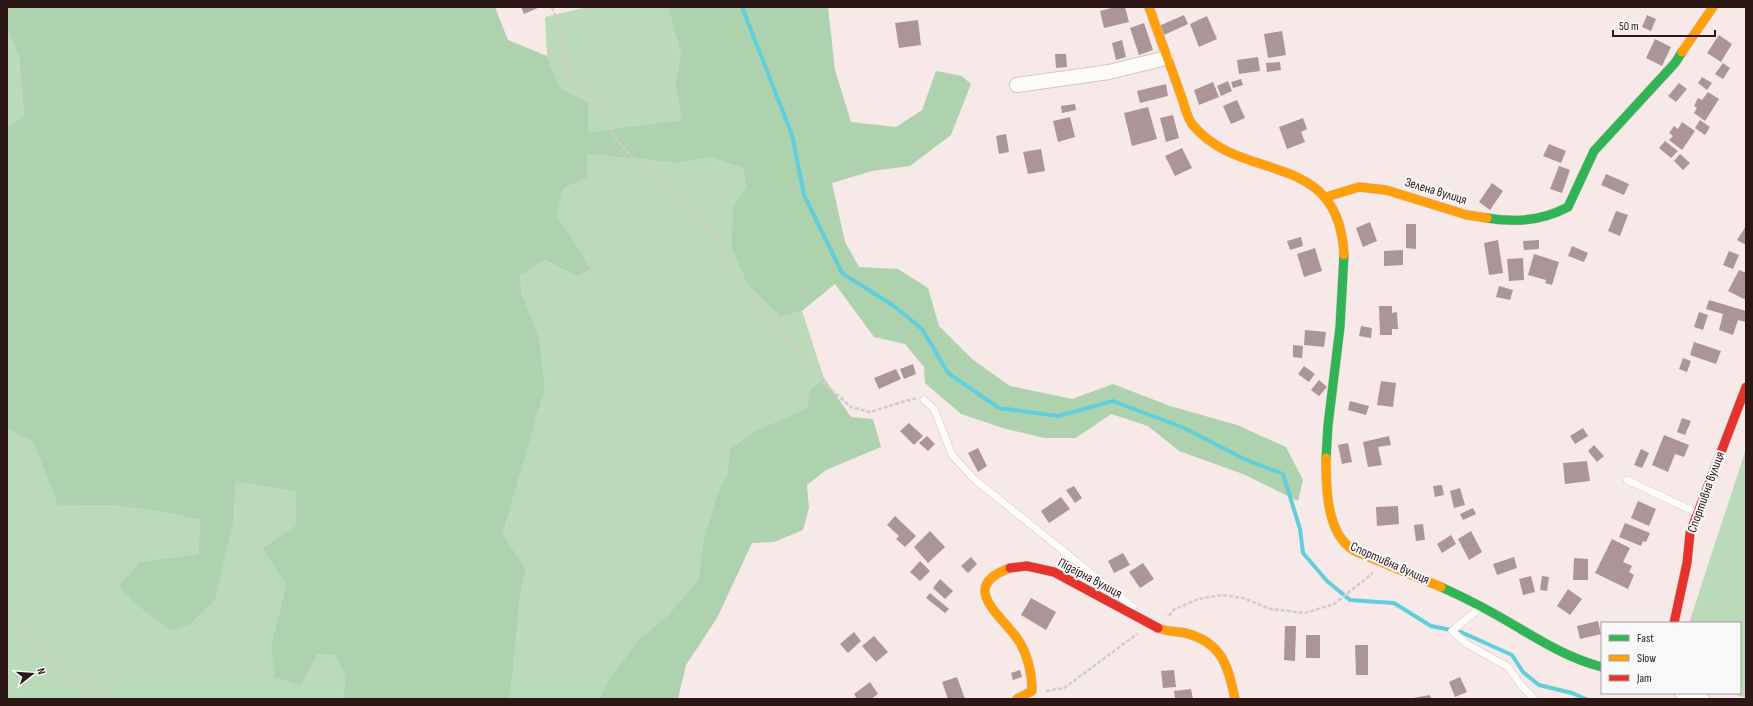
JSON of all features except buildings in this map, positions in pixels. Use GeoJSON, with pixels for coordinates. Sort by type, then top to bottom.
{"type":"FeatureCollection","features":[{"type":"Feature","properties":{"kind":"street"},"geometry":{"type":"LineString","coordinates":[[1149,7],[1166,58],[1191,123],[1199,134],[1215,146],[1283,170],[1300,178],[1326,197]]}},
{"type":"Feature","properties":{"kind":"street","name":"Зелена вулиця"},"geometry":{"type":"LineString","coordinates":[[1326,197],[1359,187],[1386,190],[1468,215],[1499,220],[1540,219],[1555,214],[1568,207],[1594,151],[1675,63],[1713,7]]}},
{"type":"Feature","properties":{"kind":"street"},"geometry":{"type":"LineString","coordinates":[[1017,85],[1108,72],[1166,58]]}},
{"type":"Feature","properties":{"kind":"street","name":"Спортивна вулиця"},"geometry":{"type":"LineString","coordinates":[[1326,197],[1336,215],[1343,238],[1344,270],[1340,336],[1325,441],[1325,480],[1335,530],[1350,548],[1411,573],[1482,607],[1550,647],[1588,664],[1601,667]]}},
{"type":"Feature","properties":{"kind":"street","name":"Спортивна вулиця"},"geometry":{"type":"LineString","coordinates":[[1674,622],[1687,563],[1690,533],[1746,387]]}},
{"type":"Feature","properties":{"kind":"street","name":"Підгірна вулиця"},"geometry":{"type":"LineString","coordinates":[[1032,691],[1033,679],[1029,664],[1018,641],[987,599],[984,587],[990,576],[1005,568],[1024,565],[1058,572],[1131,615],[1152,623],[1160,630]]}},
{"type":"Feature","properties":{"kind":"street"},"geometry":{"type":"LineString","coordinates":[[1160,630],[1182,633],[1205,640],[1220,653],[1229,671],[1235,699]]}},
{"type":"Feature","properties":{"kind":"street"},"geometry":{"type":"LineString","coordinates":[[1017,699],[1032,691]]}},
{"type":"Feature","properties":{"kind":"street"},"geometry":{"type":"LineString","coordinates":[[1685,694],[1702,699]]}},
{"type":"Feature","properties":{"kind":"lane"},"geometry":{"type":"LineString","coordinates":[[924,400],[934,409],[952,455],[974,479],[1038,532],[1104,582],[1152,623]]}},
{"type":"Feature","properties":{"kind":"lane"},"geometry":{"type":"LineString","coordinates":[[1627,480],[1697,514]]}},
{"type":"Feature","properties":{"kind":"lane"},"geometry":{"type":"LineString","coordinates":[[1482,607],[1452,630],[1467,644],[1508,667],[1521,685],[1534,699]]}},
{"type":"Feature","properties":{"kind":"path"},"geometry":{"type":"LineString","coordinates":[[552,7],[557,20],[568,78],[602,109],[616,139],[642,170],[690,202],[716,236],[739,280],[748,293],[826,385],[852,407],[870,412],[912,399],[924,400]]}},
{"type":"Feature","properties":{"kind":"path"},"geometry":{"type":"LineString","coordinates":[[1160,630],[1173,610],[1198,599],[1222,595],[1243,598],[1270,609],[1305,613],[1334,604],[1372,575]]}},
{"type":"Feature","properties":{"kind":"path"},"geometry":{"type":"LineString","coordinates":[[7,619],[31,648],[109,699]]}},
{"type":"Feature","properties":{"kind":"path"},"geometry":{"type":"LineString","coordinates":[[1032,691],[1050,692],[1064,688],[1152,623]]}},
{"type":"Feature","properties":{"kind":"green space"},"geometry":{"type":"Polygon","coordinates":[[[7,7],[495,7],[508,40],[547,56],[560,88],[588,102],[588,132],[681,120],[675,82],[681,55],[668,7],[828,7],[835,70],[851,122],[896,127],[922,110],[936,71],[962,76],[971,84],[951,135],[910,166],[872,171],[832,183],[845,242],[859,267],[898,269],[928,288],[939,326],[972,359],[1010,386],[1072,399],[1113,384],[1170,406],[1237,425],[1286,447],[1303,480],[1298,501],[1243,474],[1179,451],[1148,426],[1111,414],[1076,438],[1044,438],[1006,429],[961,414],[925,383],[924,367],[905,344],[874,337],[835,284],[802,311],[781,317],[747,283],[732,248],[733,206],[746,188],[743,168],[710,157],[679,163],[587,154],[588,177],[563,189],[556,216],[575,242],[591,270],[576,276],[545,260],[520,275],[522,294],[539,337],[545,389],[503,534],[526,569],[520,598],[510,699],[343,699],[345,677],[335,655],[317,654],[301,685],[275,677],[271,645],[286,585],[262,548],[296,525],[296,492],[236,481],[234,517],[215,600],[190,624],[171,630],[138,606],[119,586],[140,562],[199,554],[200,520],[164,512],[108,505],[58,506],[33,441],[7,429],[7,127],[24,116],[19,57],[7,27],[7,7]]]}},
{"type":"Feature","properties":{"kind":"green space"},"geometry":{"type":"Polygon","coordinates":[[[587,7],[668,7],[681,55],[675,82],[681,120],[588,132],[588,102],[560,88],[547,56],[545,17],[587,7]]]}},
{"type":"Feature","properties":{"kind":"green space"},"geometry":{"type":"Polygon","coordinates":[[[7,27],[19,57],[24,116],[7,127],[7,27]]]}},
{"type":"Feature","properties":{"kind":"green space"},"geometry":{"type":"Polygon","coordinates":[[[587,154],[679,163],[710,157],[743,168],[746,188],[733,206],[781,317],[802,311],[824,378],[810,389],[808,408],[755,431],[730,449],[727,475],[719,489],[704,537],[698,580],[669,614],[637,641],[608,681],[599,699],[510,699],[520,598],[526,569],[503,534],[545,389],[539,337],[522,294],[520,274],[545,260],[576,276],[591,270],[575,242],[555,216],[563,189],[588,177],[587,154]]]}},
{"type":"Feature","properties":{"kind":"green space"},"geometry":{"type":"Polygon","coordinates":[[[824,378],[851,417],[873,419],[881,447],[826,470],[807,485],[809,508],[803,530],[774,542],[752,543],[717,618],[686,665],[678,699],[599,699],[608,681],[637,641],[669,614],[698,580],[704,537],[719,489],[727,475],[730,449],[755,431],[807,408],[810,389],[824,378]]]}},
{"type":"Feature","properties":{"kind":"green space"},"geometry":{"type":"Polygon","coordinates":[[[7,429],[33,440],[58,506],[108,505],[164,512],[200,520],[200,554],[140,562],[171,630],[234,517],[236,481],[297,492],[296,525],[262,548],[286,585],[271,645],[318,654],[335,655],[345,677],[343,699],[7,699],[7,429]]]}},
{"type":"Feature","properties":{"kind":"green space"},"geometry":{"type":"Polygon","coordinates":[[[1746,449],[1746,698],[1734,694],[1741,694],[1741,622],[1689,622],[1746,449]]]}},
{"type":"Feature","properties":{"kind":"waterway"},"geometry":{"type":"LineString","coordinates":[[742,7],[792,135],[804,195],[842,273],[894,306],[922,329],[948,373],[999,408],[1058,416],[1113,401],[1184,428],[1244,459],[1283,474],[1300,529],[1303,553],[1327,581],[1350,600],[1394,603],[1431,626],[1461,632],[1512,655],[1523,672],[1539,685],[1572,693],[1586,699]]}},
{"type":"Feature","properties":{"kind":"traffic: fast"},"geometry":{"type":"LineString","coordinates":[[1487,218],[1498,220],[1529,220],[1558,212],[1568,207],[1594,151],[1675,63],[1682,52]]}},
{"type":"Feature","properties":{"kind":"traffic: fast"},"geometry":{"type":"LineString","coordinates":[[1326,458],[1328,425],[1340,327],[1344,255]]}},
{"type":"Feature","properties":{"kind":"traffic: fast"},"geometry":{"type":"LineString","coordinates":[[1441,587],[1481,606],[1559,650],[1580,660],[1601,667]]}},
{"type":"Feature","properties":{"kind":"traffic: slow"},"geometry":{"type":"LineString","coordinates":[[1149,7],[1192,124],[1212,143],[1236,155],[1307,182],[1325,198],[1338,221],[1344,255]]}},
{"type":"Feature","properties":{"kind":"traffic: slow"},"geometry":{"type":"LineString","coordinates":[[1682,52],[1713,7]]}},
{"type":"Feature","properties":{"kind":"traffic: slow"},"geometry":{"type":"LineString","coordinates":[[1326,197],[1359,187],[1386,190],[1467,215],[1487,218]]}},
{"type":"Feature","properties":{"kind":"traffic: slow"},"geometry":{"type":"LineString","coordinates":[[1326,458],[1326,483],[1330,509],[1338,534],[1345,544],[1355,551],[1441,587]]}},
{"type":"Feature","properties":{"kind":"traffic: slow"},"geometry":{"type":"LineString","coordinates":[[1010,568],[994,576],[987,584],[985,593],[988,602],[1019,641],[1027,659],[1032,691],[1017,699]]}},
{"type":"Feature","properties":{"kind":"traffic: slow"},"geometry":{"type":"LineString","coordinates":[[1158,628],[1197,637],[1207,642],[1215,649],[1226,666],[1235,699]]}},
{"type":"Feature","properties":{"kind":"traffic: jam"},"geometry":{"type":"LineString","coordinates":[[1674,622],[1687,563],[1690,533],[1746,387]]}},
{"type":"Feature","properties":{"kind":"traffic: jam"},"geometry":{"type":"LineString","coordinates":[[1010,568],[1027,566],[1054,572],[1158,628]]}}]}
